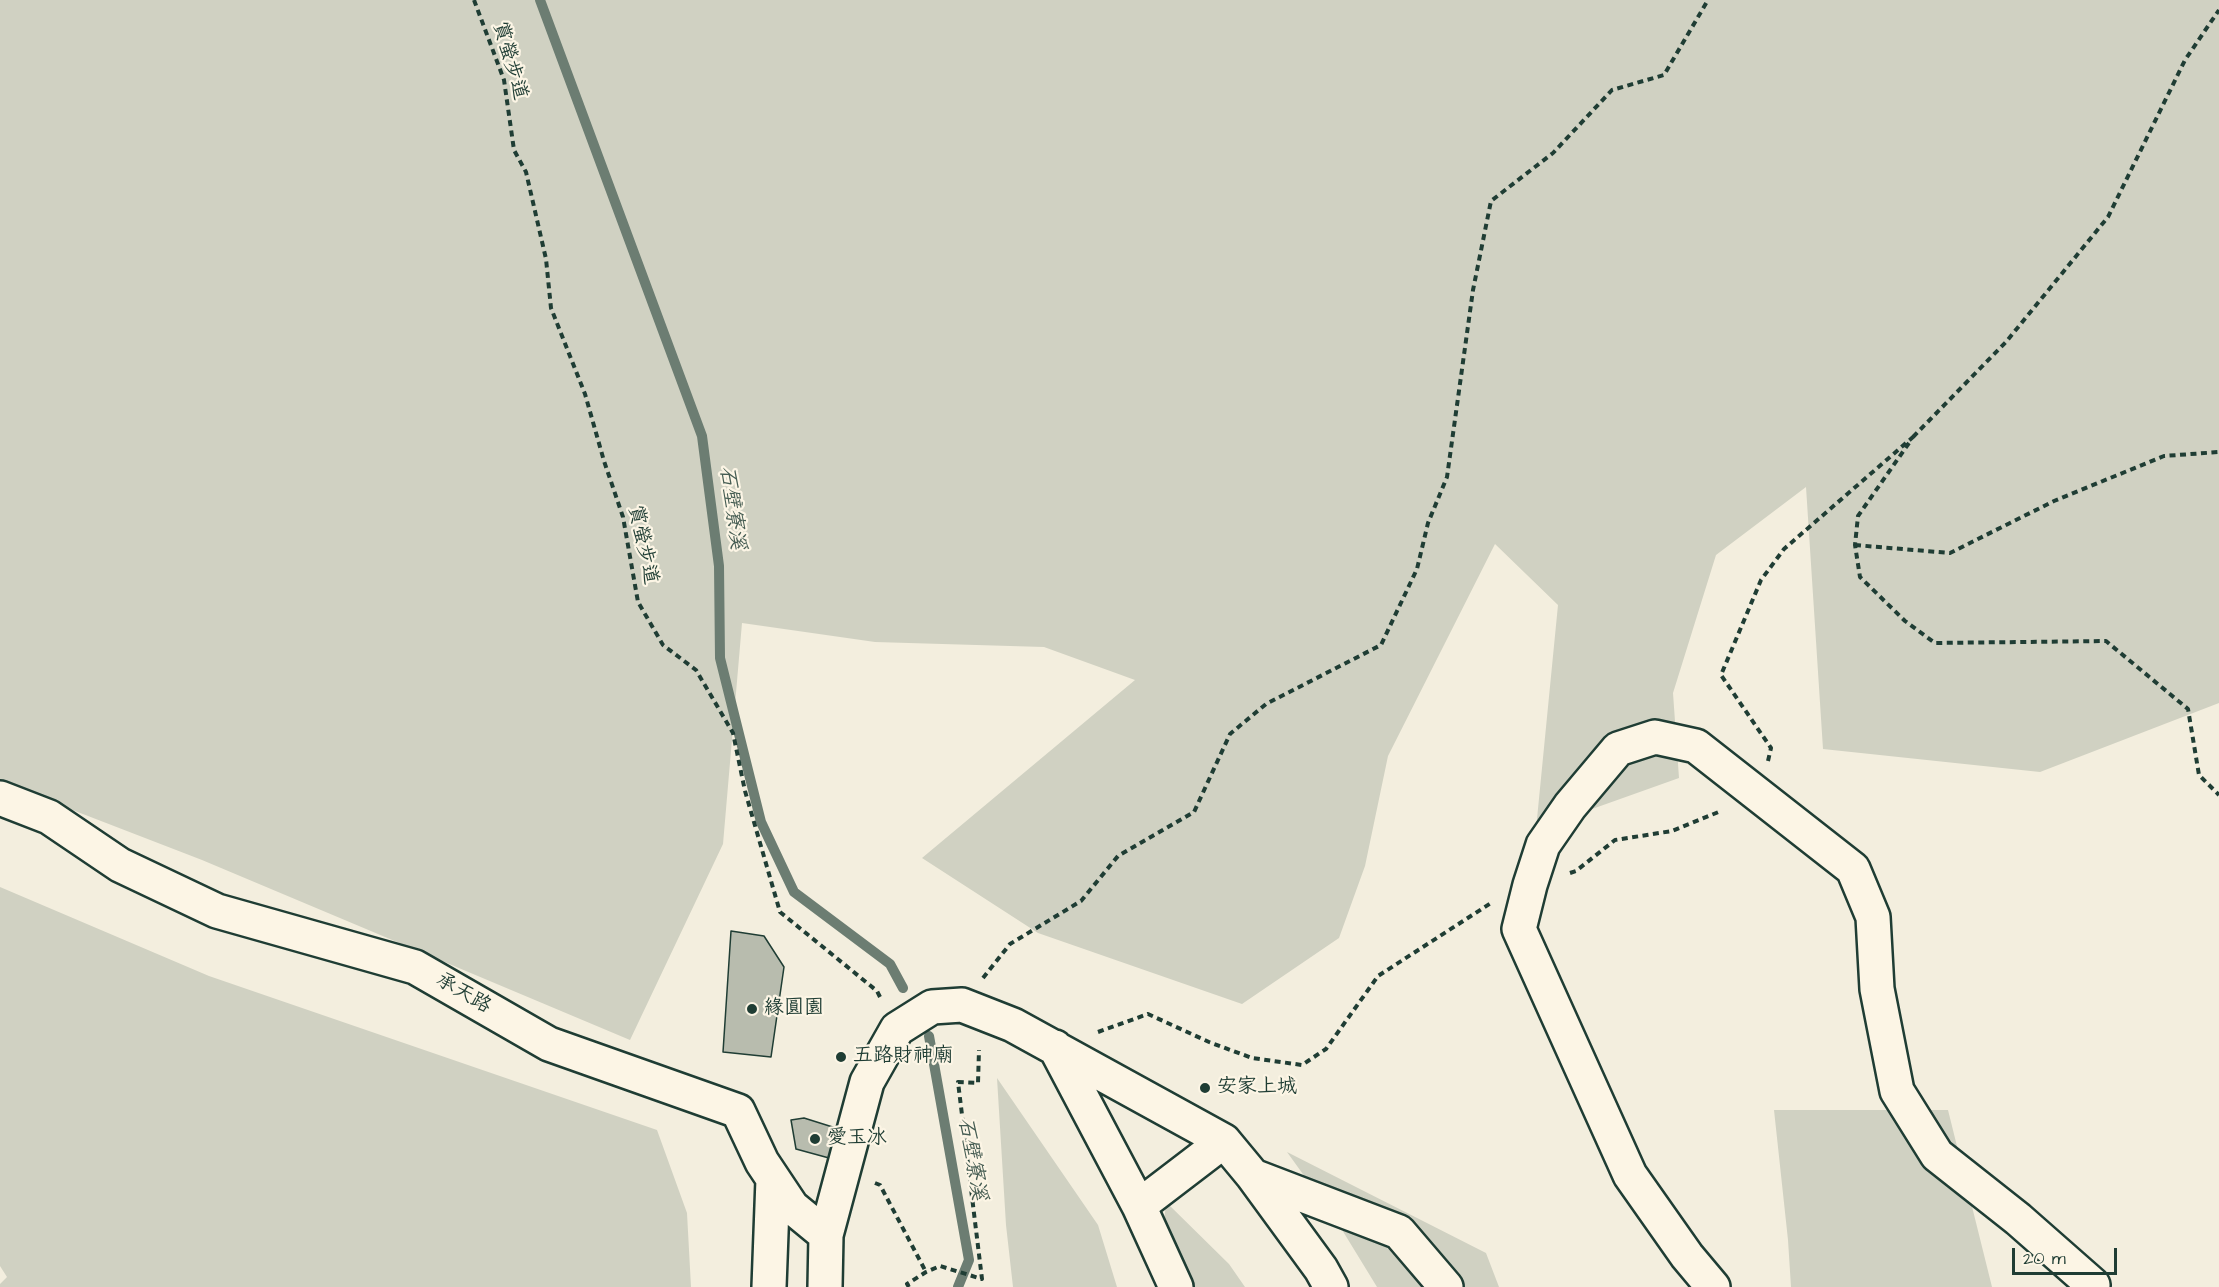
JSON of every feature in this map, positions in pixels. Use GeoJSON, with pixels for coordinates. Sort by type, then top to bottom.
{"type":"FeatureCollection","features":[{"type":"Feature","properties":{"kind":"street"},"geometry":{"type":"LineString","coordinates":[[1713,1287],[1687,1256],[1630,1175],[1519,929],[1543,845],[1570,806],[1618,749],[1655,737],[1696,746],[1853,869],[1873,917],[1877,989],[1897,1091],[1937,1155],[2018,1220],[2093,1285]]}},
{"type":"Feature","properties":{"kind":"street","name":"承天路"},"geometry":{"type":"LineString","coordinates":[[0,798],[49,817],[120,865],[217,911],[415,967],[549,1044],[738,1111],[772,1179],[792,1207],[826,1235]]}},
{"type":"Feature","properties":{"kind":"street"},"geometry":{"type":"LineString","coordinates":[[825,1287],[826,1235],[867,1082],[897,1029],[932,1006],[962,1005],[1012,1025],[1055,1047],[1224,1141],[1253,1176],[1321,1269],[1331,1287]]}},
{"type":"Feature","properties":{"kind":"street"},"geometry":{"type":"LineString","coordinates":[[1055,1047],[1138,1206],[1176,1287]]}},
{"type":"Feature","properties":{"kind":"street"},"geometry":{"type":"LineString","coordinates":[[1138,1206],[1224,1141]]}},
{"type":"Feature","properties":{"kind":"street"},"geometry":{"type":"LineString","coordinates":[[1253,1176],[1399,1232],[1446,1287]]}},
{"type":"Feature","properties":{"kind":"street"},"geometry":{"type":"LineString","coordinates":[[769,1287],[772,1179]]}},
{"type":"Feature","properties":{"kind":"path","name":"賞螢步道"},"geometry":{"type":"LineString","coordinates":[[474,0],[504,80],[513,150],[526,172],[546,259],[551,308],[585,394],[623,517],[638,602],[663,645],[696,670],[734,733],[745,791],[780,912],[877,991],[897,1029]]}},
{"type":"Feature","properties":{"kind":"path"},"geometry":{"type":"LineString","coordinates":[[962,1005],[1010,944],[1081,901],[1118,856],[1194,812],[1230,734],[1266,704],[1381,645],[1417,569],[1428,523],[1448,477],[1471,300],[1491,201],[1553,153],[1612,90],[1664,75],[1708,0]]}},
{"type":"Feature","properties":{"kind":"path"},"geometry":{"type":"LineString","coordinates":[[2219,10],[2186,60],[2108,217],[2006,342],[1913,437],[1858,516],[1856,544],[1860,577],[1905,621],[1935,643],[2106,641],[2188,709],[2199,776],[2219,795]]}},
{"type":"Feature","properties":{"kind":"path"},"geometry":{"type":"LineString","coordinates":[[1856,544],[1950,553],[2054,501],[2164,456],[2219,452]]}},
{"type":"Feature","properties":{"kind":"path"},"geometry":{"type":"LineString","coordinates":[[909,1287],[907,1284],[940,1266],[982,1279],[958,1082],[978,1083],[980,1048],[1012,1025]]}},
{"type":"Feature","properties":{"kind":"path"},"geometry":{"type":"LineString","coordinates":[[871,1182],[880,1185],[926,1272]]}},
{"type":"Feature","properties":{"kind":"shaded area"},"geometry":{"type":"Polygon","coordinates":[[[0,0],[2219,0],[2219,703],[2040,772],[1823,749],[1806,487],[1716,555],[1673,693],[1679,778],[1536,829],[1558,605],[1495,544],[1388,756],[1365,866],[1339,938],[1242,1004],[1038,933],[922,858],[1135,680],[1044,647],[875,642],[742,623],[723,844],[630,1040],[202,860],[0,782],[0,0]]]}},
{"type":"Feature","properties":{"kind":"shaded area"},"geometry":{"type":"Polygon","coordinates":[[[0,887],[209,976],[657,1130],[687,1213],[691,1287],[0,1287],[7,1277],[0,1266],[0,887]]]}},
{"type":"Feature","properties":{"kind":"shaded area"},"geometry":{"type":"Polygon","coordinates":[[[997,1078],[1098,1225],[1117,1287],[1013,1287],[1006,1225],[997,1078]]]}},
{"type":"Feature","properties":{"kind":"shaded area"},"geometry":{"type":"Polygon","coordinates":[[[1774,1110],[1948,1110],[1992,1287],[1791,1287],[1774,1110]]]}},
{"type":"Feature","properties":{"kind":"shaded area"},"geometry":{"type":"Polygon","coordinates":[[[1287,1152],[1486,1253],[1499,1287],[1377,1287],[1336,1220],[1287,1152]]]}},
{"type":"Feature","properties":{"kind":"shaded area"},"geometry":{"type":"Polygon","coordinates":[[[1166,1202],[1229,1264],[1245,1287],[1158,1287],[1166,1202]]]}},
{"type":"Feature","properties":{"kind":"building","name":"緣圓園"},"geometry":{"type":"Polygon","coordinates":[[[731,931],[764,936],[784,967],[771,1057],[723,1052],[731,931]]]}},
{"type":"Feature","properties":{"kind":"building","name":"愛玉冰"},"geometry":{"type":"Polygon","coordinates":[[[804,1118],[839,1129],[829,1158],[796,1149],[791,1120],[804,1118]]]}},
{"type":"Feature","properties":{"kind":"waterway","name":"石壁寮溪"},"geometry":{"type":"LineString","coordinates":[[540,0],[702,436],[719,566],[720,658],[761,822],[794,892],[890,964],[903,988]]}},
{"type":"Feature","properties":{"kind":"waterway","name":"石壁寮溪"},"geometry":{"type":"LineString","coordinates":[[929,1036],[969,1260],[958,1287]]}},
{"type":"Feature","properties":{"kind":"place","name":"緣圓園"},"geometry":{"type":"Point","coordinates":[752,1009]}},
{"type":"Feature","properties":{"kind":"place","name":"五路財神廟"},"geometry":{"type":"Point","coordinates":[841,1057]}},
{"type":"Feature","properties":{"kind":"place","name":"安家上城"},"geometry":{"type":"Point","coordinates":[1205,1088]}},
{"type":"Feature","properties":{"kind":"place","name":"愛玉冰"},"geometry":{"type":"Point","coordinates":[815,1139]}}]}
